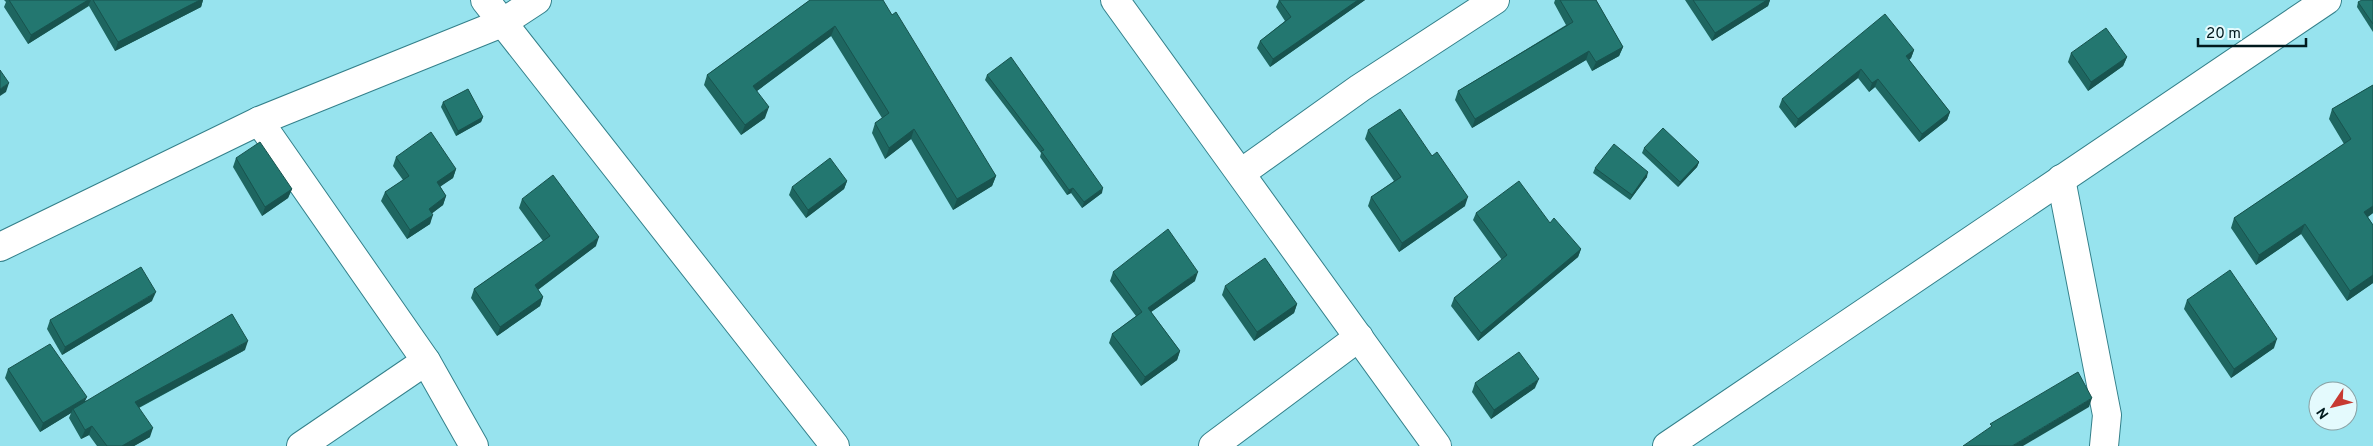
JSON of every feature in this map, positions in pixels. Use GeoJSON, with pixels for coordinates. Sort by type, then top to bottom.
{"type":"FeatureCollection","features":[{"type":"Feature","properties":{"kind":"street"},"geometry":{"type":"LineString","coordinates":[[485,0],[835,446]]}},
{"type":"Feature","properties":{"kind":"street"},"geometry":{"type":"LineString","coordinates":[[0,247],[259,121],[502,23],[537,0]]}},
{"type":"Feature","properties":{"kind":"street"},"geometry":{"type":"LineString","coordinates":[[1115,0],[1437,446]]}},
{"type":"Feature","properties":{"kind":"street"},"geometry":{"type":"LineString","coordinates":[[1241,173],[1360,88],[1495,0]]}},
{"type":"Feature","properties":{"kind":"street"},"geometry":{"type":"LineString","coordinates":[[1667,446],[2326,0]]}},
{"type":"Feature","properties":{"kind":"street"},"geometry":{"type":"LineString","coordinates":[[259,121],[426,361],[474,446]]}},
{"type":"Feature","properties":{"kind":"street"},"geometry":{"type":"LineString","coordinates":[[2061,179],[2107,415],[2104,446]]}},
{"type":"Feature","properties":{"kind":"street"},"geometry":{"type":"LineString","coordinates":[[1213,446],[1359,337]]}},
{"type":"Feature","properties":{"kind":"street"},"geometry":{"type":"LineString","coordinates":[[302,446],[426,361]]}},
{"type":"Feature","properties":{"kind":"building"},"geometry":{"type":"Polygon","coordinates":[[[9,0],[88,0],[31,35],[9,0]]]}},
{"type":"Feature","properties":{"kind":"building"},"geometry":{"type":"Polygon","coordinates":[[[93,0],[200,0],[118,42],[93,0]]]}},
{"type":"Feature","properties":{"kind":"building"},"geometry":{"type":"Polygon","coordinates":[[[810,0],[883,0],[892,15],[896,12],[996,176],[957,199],[914,129],[889,148],[875,123],[889,113],[835,26],[753,86],[769,107],[745,125],[707,75],[810,0]]]}},
{"type":"Feature","properties":{"kind":"building"},"geometry":{"type":"Polygon","coordinates":[[[1279,0],[1358,0],[1273,59],[1260,41],[1291,17],[1279,0]]]}},
{"type":"Feature","properties":{"kind":"building"},"geometry":{"type":"Polygon","coordinates":[[[1560,0],[1596,0],[1623,47],[1596,62],[1589,51],[1475,119],[1458,91],[1573,22],[1560,0]]]}},
{"type":"Feature","properties":{"kind":"building"},"geometry":{"type":"Polygon","coordinates":[[[1693,0],[1767,0],[1715,33],[1693,0]]]}},
{"type":"Feature","properties":{"kind":"building"},"geometry":{"type":"Polygon","coordinates":[[[2373,0],[2373,24],[2358,2],[2373,0]]]}},
{"type":"Feature","properties":{"kind":"building"},"geometry":{"type":"Polygon","coordinates":[[[1885,14],[1914,50],[1906,56],[1950,112],[1922,134],[1878,79],[1872,83],[1861,69],[1798,119],[1782,99],[1885,14]]]}},
{"type":"Feature","properties":{"kind":"building"},"geometry":{"type":"Polygon","coordinates":[[[2106,28],[2127,57],[2091,82],[2071,53],[2106,28]]]}},
{"type":"Feature","properties":{"kind":"building"},"geometry":{"type":"Polygon","coordinates":[[[1011,57],[1103,188],[1084,202],[1073,188],[1069,190],[1041,151],[1044,150],[987,75],[1011,57]]]}},
{"type":"Feature","properties":{"kind":"building"},"geometry":{"type":"Polygon","coordinates":[[[0,70],[9,83],[0,89],[0,70]]]}},
{"type":"Feature","properties":{"kind":"building"},"geometry":{"type":"Polygon","coordinates":[[[2373,85],[2373,206],[2364,212],[2373,225],[2373,275],[2350,291],[2305,224],[2259,255],[2234,218],[2351,139],[2332,109],[2373,85]]]}},
{"type":"Feature","properties":{"kind":"building"},"geometry":{"type":"Polygon","coordinates":[[[468,89],[483,117],[458,131],[443,102],[468,89]]]}},
{"type":"Feature","properties":{"kind":"building"},"geometry":{"type":"Polygon","coordinates":[[[1400,109],[1432,156],[1437,152],[1468,197],[1402,243],[1371,197],[1401,177],[1368,130],[1400,109]]]}},
{"type":"Feature","properties":{"kind":"building"},"geometry":{"type":"Polygon","coordinates":[[[1663,128],[1699,162],[1680,182],[1644,148],[1663,128]]]}},
{"type":"Feature","properties":{"kind":"building"},"geometry":{"type":"Polygon","coordinates":[[[431,132],[456,169],[437,182],[446,196],[429,209],[433,215],[410,230],[385,192],[409,176],[396,157],[431,132]]]}},
{"type":"Feature","properties":{"kind":"building"},"geometry":{"type":"Polygon","coordinates":[[[260,142],[292,189],[265,207],[236,158],[260,142]]]}},
{"type":"Feature","properties":{"kind":"building"},"geometry":{"type":"Polygon","coordinates":[[[1614,144],[1648,172],[1632,195],[1595,168],[1614,144]]]}},
{"type":"Feature","properties":{"kind":"building"},"geometry":{"type":"Polygon","coordinates":[[[830,158],[847,181],[808,210],[792,187],[830,158]]]}},
{"type":"Feature","properties":{"kind":"building"},"geometry":{"type":"Polygon","coordinates":[[[553,175],[599,237],[535,285],[543,297],[500,327],[474,289],[550,236],[522,199],[553,175]]]}},
{"type":"Feature","properties":{"kind":"building"},"geometry":{"type":"Polygon","coordinates":[[[1519,181],[1550,223],[1554,218],[1581,249],[1481,333],[1454,298],[1507,255],[1476,213],[1519,181]]]}},
{"type":"Feature","properties":{"kind":"building"},"geometry":{"type":"Polygon","coordinates":[[[1168,229],[1198,272],[1148,308],[1180,351],[1145,377],[1112,334],[1142,312],[1113,272],[1168,229]]]}},
{"type":"Feature","properties":{"kind":"building"},"geometry":{"type":"Polygon","coordinates":[[[1265,258],[1297,304],[1257,332],[1225,286],[1265,258]]]}},
{"type":"Feature","properties":{"kind":"building"},"geometry":{"type":"Polygon","coordinates":[[[141,267],[156,292],[65,347],[50,320],[141,267]]]}},
{"type":"Feature","properties":{"kind":"building"},"geometry":{"type":"Polygon","coordinates":[[[2230,270],[2277,339],[2234,369],[2187,300],[2230,270]]]}},
{"type":"Feature","properties":{"kind":"building"},"geometry":{"type":"Polygon","coordinates":[[[232,314],[248,341],[135,402],[153,428],[122,446],[107,446],[92,426],[85,430],[73,409],[232,314]]]}},
{"type":"Feature","properties":{"kind":"building"},"geometry":{"type":"Polygon","coordinates":[[[50,344],[87,397],[43,423],[8,369],[50,344]]]}},
{"type":"Feature","properties":{"kind":"building"},"geometry":{"type":"Polygon","coordinates":[[[1519,352],[1539,379],[1494,410],[1475,383],[1519,352]]]}},
{"type":"Feature","properties":{"kind":"building"},"geometry":{"type":"Polygon","coordinates":[[[2078,372],[2092,398],[2012,446],[1963,446],[1992,426],[1990,424],[2078,372]]]}}]}
